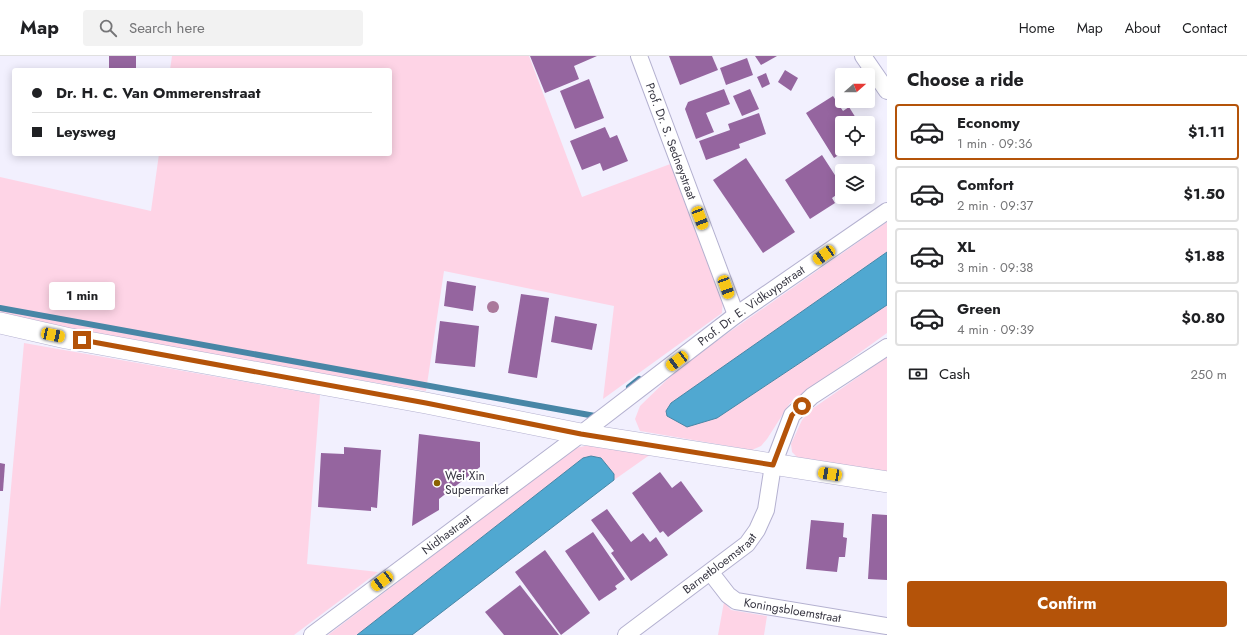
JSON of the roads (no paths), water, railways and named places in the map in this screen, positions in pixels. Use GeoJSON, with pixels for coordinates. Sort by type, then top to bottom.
{"type":"FeatureCollection","features":[{"type":"Feature","properties":{"kind":"street","name":"Prof. Dr. S. Sedneystraat"},"geometry":{"type":"LineString","coordinates":[[639,56],[736,315]]}},
{"type":"Feature","properties":{"kind":"street"},"geometry":{"type":"LineString","coordinates":[[863,56],[887,90]]}},
{"type":"Feature","properties":{"kind":"street","name":"Prof. Dr. E. Vidkuypstraat"},"geometry":{"type":"LineString","coordinates":[[581,434],[736,315],[887,211]]}},
{"type":"Feature","properties":{"kind":"street"},"geometry":{"type":"LineString","coordinates":[[0,323],[66,338],[426,403],[581,434],[887,482]]}},
{"type":"Feature","properties":{"kind":"street","name":"Barnetbloemstraat"},"geometry":{"type":"LineString","coordinates":[[626,635],[711,573],[747,544],[757,530],[766,510],[773,465],[792,415],[812,396],[887,347]]}},
{"type":"Feature","properties":{"kind":"street","name":"Nidhastraat"},"geometry":{"type":"LineString","coordinates":[[312,635],[581,434]]}},
{"type":"Feature","properties":{"kind":"street","name":"Koningsbloemstraat"},"geometry":{"type":"LineString","coordinates":[[711,573],[728,596],[736,601],[887,626]]}},
{"type":"Feature","properties":{"kind":"water"},"geometry":{"type":"Polygon","coordinates":[[[887,252],[887,305],[717,418],[687,427],[667,416],[666,411],[671,403],[887,252]]]}},
{"type":"Feature","properties":{"kind":"water"},"geometry":{"type":"Polygon","coordinates":[[[591,456],[601,458],[614,474],[614,480],[412,635],[357,635],[583,458],[591,456]]]}},
{"type":"Feature","properties":{"kind":"waterway"},"geometry":{"type":"LineString","coordinates":[[0,308],[595,416],[598,414]]}},
{"type":"Feature","properties":{"kind":"waterway"},"geometry":{"type":"LineString","coordinates":[[629,387],[639,379]]}},
{"type":"Feature","properties":{"kind":"place","name":"Wei Xin Supermarket"},"geometry":{"type":"Point","coordinates":[437,483]}}]}
